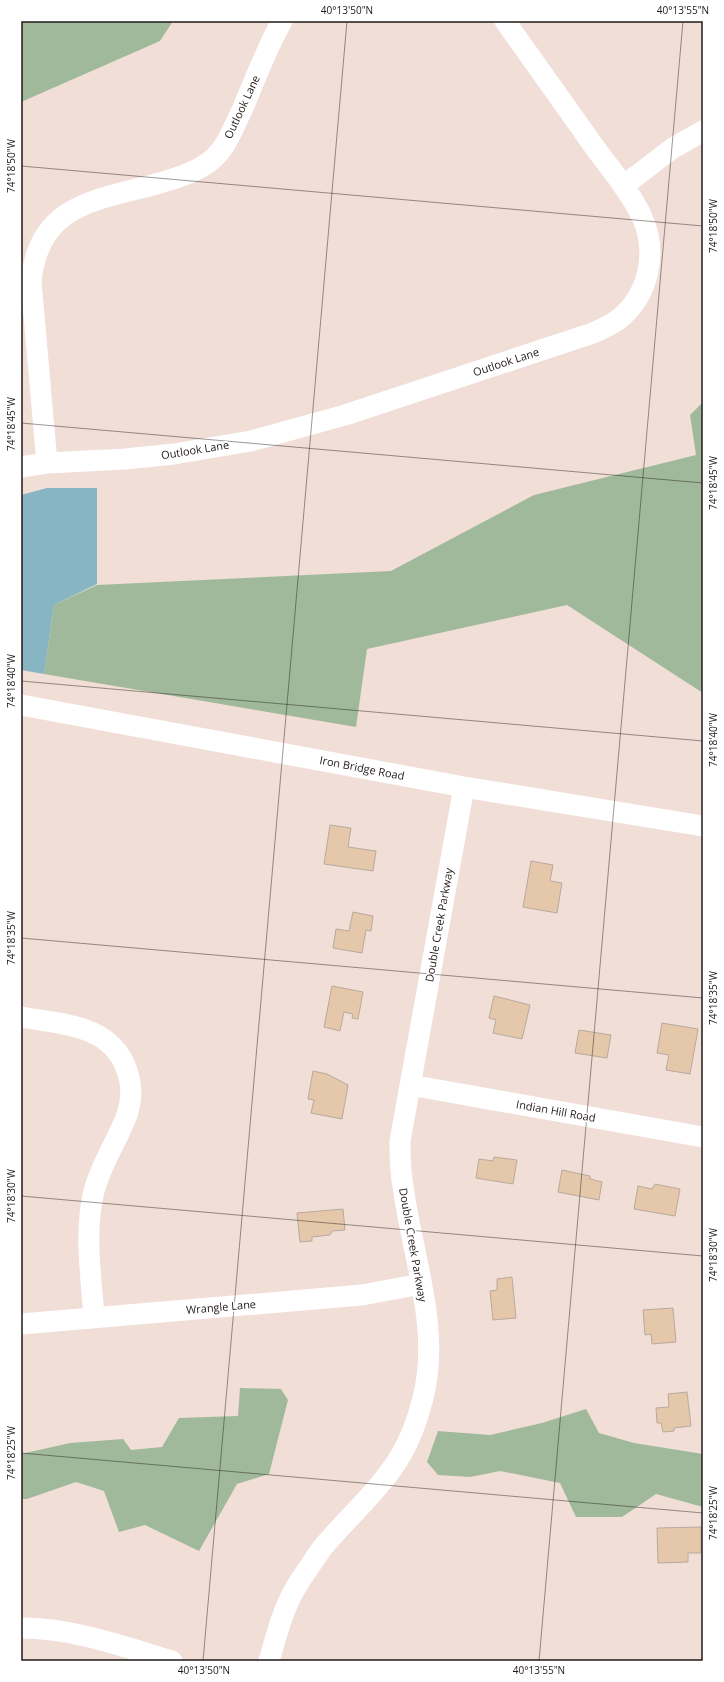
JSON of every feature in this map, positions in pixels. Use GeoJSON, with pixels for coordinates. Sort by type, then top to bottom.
{"type":"FeatureCollection","features":[{"type":"Feature","properties":{"kind":"street","name":"Outlook Lane"},"geometry":{"type":"LineString","coordinates":[[47,463],[31,282],[35,256],[45,234],[60,218],[80,206],[180,177],[200,168],[213,159],[220,152],[232,133],[282,21]]}},
{"type":"Feature","properties":{"kind":"street","name":"Outlook Lane"},"geometry":{"type":"LineString","coordinates":[[21,467],[47,463],[125,459],[174,454],[251,441],[344,415],[593,333],[620,319],[632,306],[642,291],[648,274],[650,254],[648,236],[642,217],[623,186],[505,21]]}},
{"type":"Feature","properties":{"kind":"street"},"geometry":{"type":"LineString","coordinates":[[623,186],[673,148],[703,131]]}},
{"type":"Feature","properties":{"kind":"street","name":"Iron Bridge Road"},"geometry":{"type":"LineString","coordinates":[[21,705],[464,787],[703,826]]}},
{"type":"Feature","properties":{"kind":"street","name":"Double Creek Parkway"},"geometry":{"type":"LineString","coordinates":[[269,1661],[283,1615],[300,1581],[324,1547],[387,1476],[401,1455],[413,1430],[423,1398],[429,1357],[429,1337],[403,1186],[400,1161],[400,1141],[464,787]]}},
{"type":"Feature","properties":{"kind":"street"},"geometry":{"type":"LineString","coordinates":[[21,1017],[82,1027],[95,1032],[110,1043],[118,1052],[124,1061],[129,1077],[131,1089],[127,1115],[100,1174],[90,1208],[89,1235],[94,1317]]}},
{"type":"Feature","properties":{"kind":"street","name":"Indian Hill Road"},"geometry":{"type":"LineString","coordinates":[[410,1085],[703,1137]]}},
{"type":"Feature","properties":{"kind":"street","name":"Wrangle Lane"},"geometry":{"type":"LineString","coordinates":[[21,1324],[362,1295],[421,1284]]}},
{"type":"Feature","properties":{"kind":"street"},"geometry":{"type":"LineString","coordinates":[[21,1628],[65,1632],[98,1638],[172,1661]]}},
{"type":"Feature","properties":{"kind":"green space"},"geometry":{"type":"Polygon","coordinates":[[[21,21],[173,21],[160,41],[21,102],[21,21]]]}},
{"type":"Feature","properties":{"kind":"green space"},"geometry":{"type":"Polygon","coordinates":[[[703,402],[703,693],[567,605],[367,649],[356,727],[44,674],[54,605],[97,585],[391,571],[534,495],[696,455],[690,415],[703,402]]]}},
{"type":"Feature","properties":{"kind":"green space"},"geometry":{"type":"Polygon","coordinates":[[[240,1388],[281,1389],[288,1400],[269,1474],[237,1484],[199,1551],[145,1525],[119,1532],[104,1491],[76,1482],[27,1499],[21,1499],[21,1454],[70,1443],[123,1439],[131,1450],[162,1447],[179,1418],[238,1416],[240,1388]]]}},
{"type":"Feature","properties":{"kind":"green space"},"geometry":{"type":"Polygon","coordinates":[[[586,1409],[599,1433],[634,1443],[703,1454],[703,1507],[656,1494],[622,1517],[576,1517],[560,1483],[500,1471],[470,1477],[438,1475],[427,1462],[438,1431],[490,1435],[542,1423],[586,1409]]]}},
{"type":"Feature","properties":{"kind":"water"},"geometry":{"type":"Polygon","coordinates":[[[47,488],[97,488],[97,584],[54,605],[44,674],[21,670],[21,495],[47,488]]]}},
{"type":"Feature","properties":{"kind":"building"},"geometry":{"type":"Polygon","coordinates":[[[330,825],[351,828],[348,847],[376,851],[373,871],[324,864],[330,825]]]}},
{"type":"Feature","properties":{"kind":"building"},"geometry":{"type":"Polygon","coordinates":[[[531,861],[553,865],[550,881],[562,883],[557,913],[523,907],[531,861]]]}},
{"type":"Feature","properties":{"kind":"building"},"geometry":{"type":"Polygon","coordinates":[[[353,912],[373,916],[371,931],[366,930],[362,953],[333,948],[336,929],[349,931],[353,912]]]}},
{"type":"Feature","properties":{"kind":"building"},"geometry":{"type":"Polygon","coordinates":[[[332,986],[363,992],[358,1019],[352,1018],[353,1014],[344,1012],[340,1031],[324,1027],[332,986]]]}},
{"type":"Feature","properties":{"kind":"building"},"geometry":{"type":"Polygon","coordinates":[[[494,996],[530,1005],[522,1039],[493,1033],[496,1020],[489,1018],[494,996]]]}},
{"type":"Feature","properties":{"kind":"building"},"geometry":{"type":"Polygon","coordinates":[[[662,1023],[698,1029],[690,1074],[666,1070],[669,1055],[657,1053],[662,1023]]]}},
{"type":"Feature","properties":{"kind":"building"},"geometry":{"type":"Polygon","coordinates":[[[579,1030],[611,1035],[607,1058],[575,1053],[579,1030]]]}},
{"type":"Feature","properties":{"kind":"building"},"geometry":{"type":"Polygon","coordinates":[[[313,1071],[327,1074],[348,1085],[342,1119],[311,1113],[314,1100],[308,1099],[313,1071]]]}},
{"type":"Feature","properties":{"kind":"building"},"geometry":{"type":"Polygon","coordinates":[[[494,1157],[517,1160],[513,1184],[476,1178],[479,1159],[493,1161],[494,1157]]]}},
{"type":"Feature","properties":{"kind":"building"},"geometry":{"type":"Polygon","coordinates":[[[562,1170],[590,1176],[590,1179],[602,1182],[599,1200],[558,1192],[562,1170]]]}},
{"type":"Feature","properties":{"kind":"building"},"geometry":{"type":"Polygon","coordinates":[[[655,1184],[680,1189],[675,1216],[634,1209],[638,1186],[652,1189],[655,1184]]]}},
{"type":"Feature","properties":{"kind":"building"},"geometry":{"type":"Polygon","coordinates":[[[343,1209],[345,1230],[332,1231],[330,1235],[312,1237],[312,1241],[300,1242],[297,1213],[343,1209]]]}},
{"type":"Feature","properties":{"kind":"building"},"geometry":{"type":"Polygon","coordinates":[[[512,1277],[516,1318],[493,1320],[490,1291],[497,1290],[497,1279],[512,1277]]]}},
{"type":"Feature","properties":{"kind":"building"},"geometry":{"type":"Polygon","coordinates":[[[673,1308],[676,1342],[652,1344],[651,1334],[645,1335],[643,1310],[673,1308]]]}},
{"type":"Feature","properties":{"kind":"building"},"geometry":{"type":"Polygon","coordinates":[[[687,1392],[691,1426],[674,1428],[674,1431],[663,1432],[661,1423],[657,1423],[656,1408],[669,1407],[668,1394],[687,1392]]]}},
{"type":"Feature","properties":{"kind":"building"},"geometry":{"type":"Polygon","coordinates":[[[701,1527],[701,1553],[688,1553],[688,1562],[658,1563],[657,1528],[701,1527]]]}}]}
